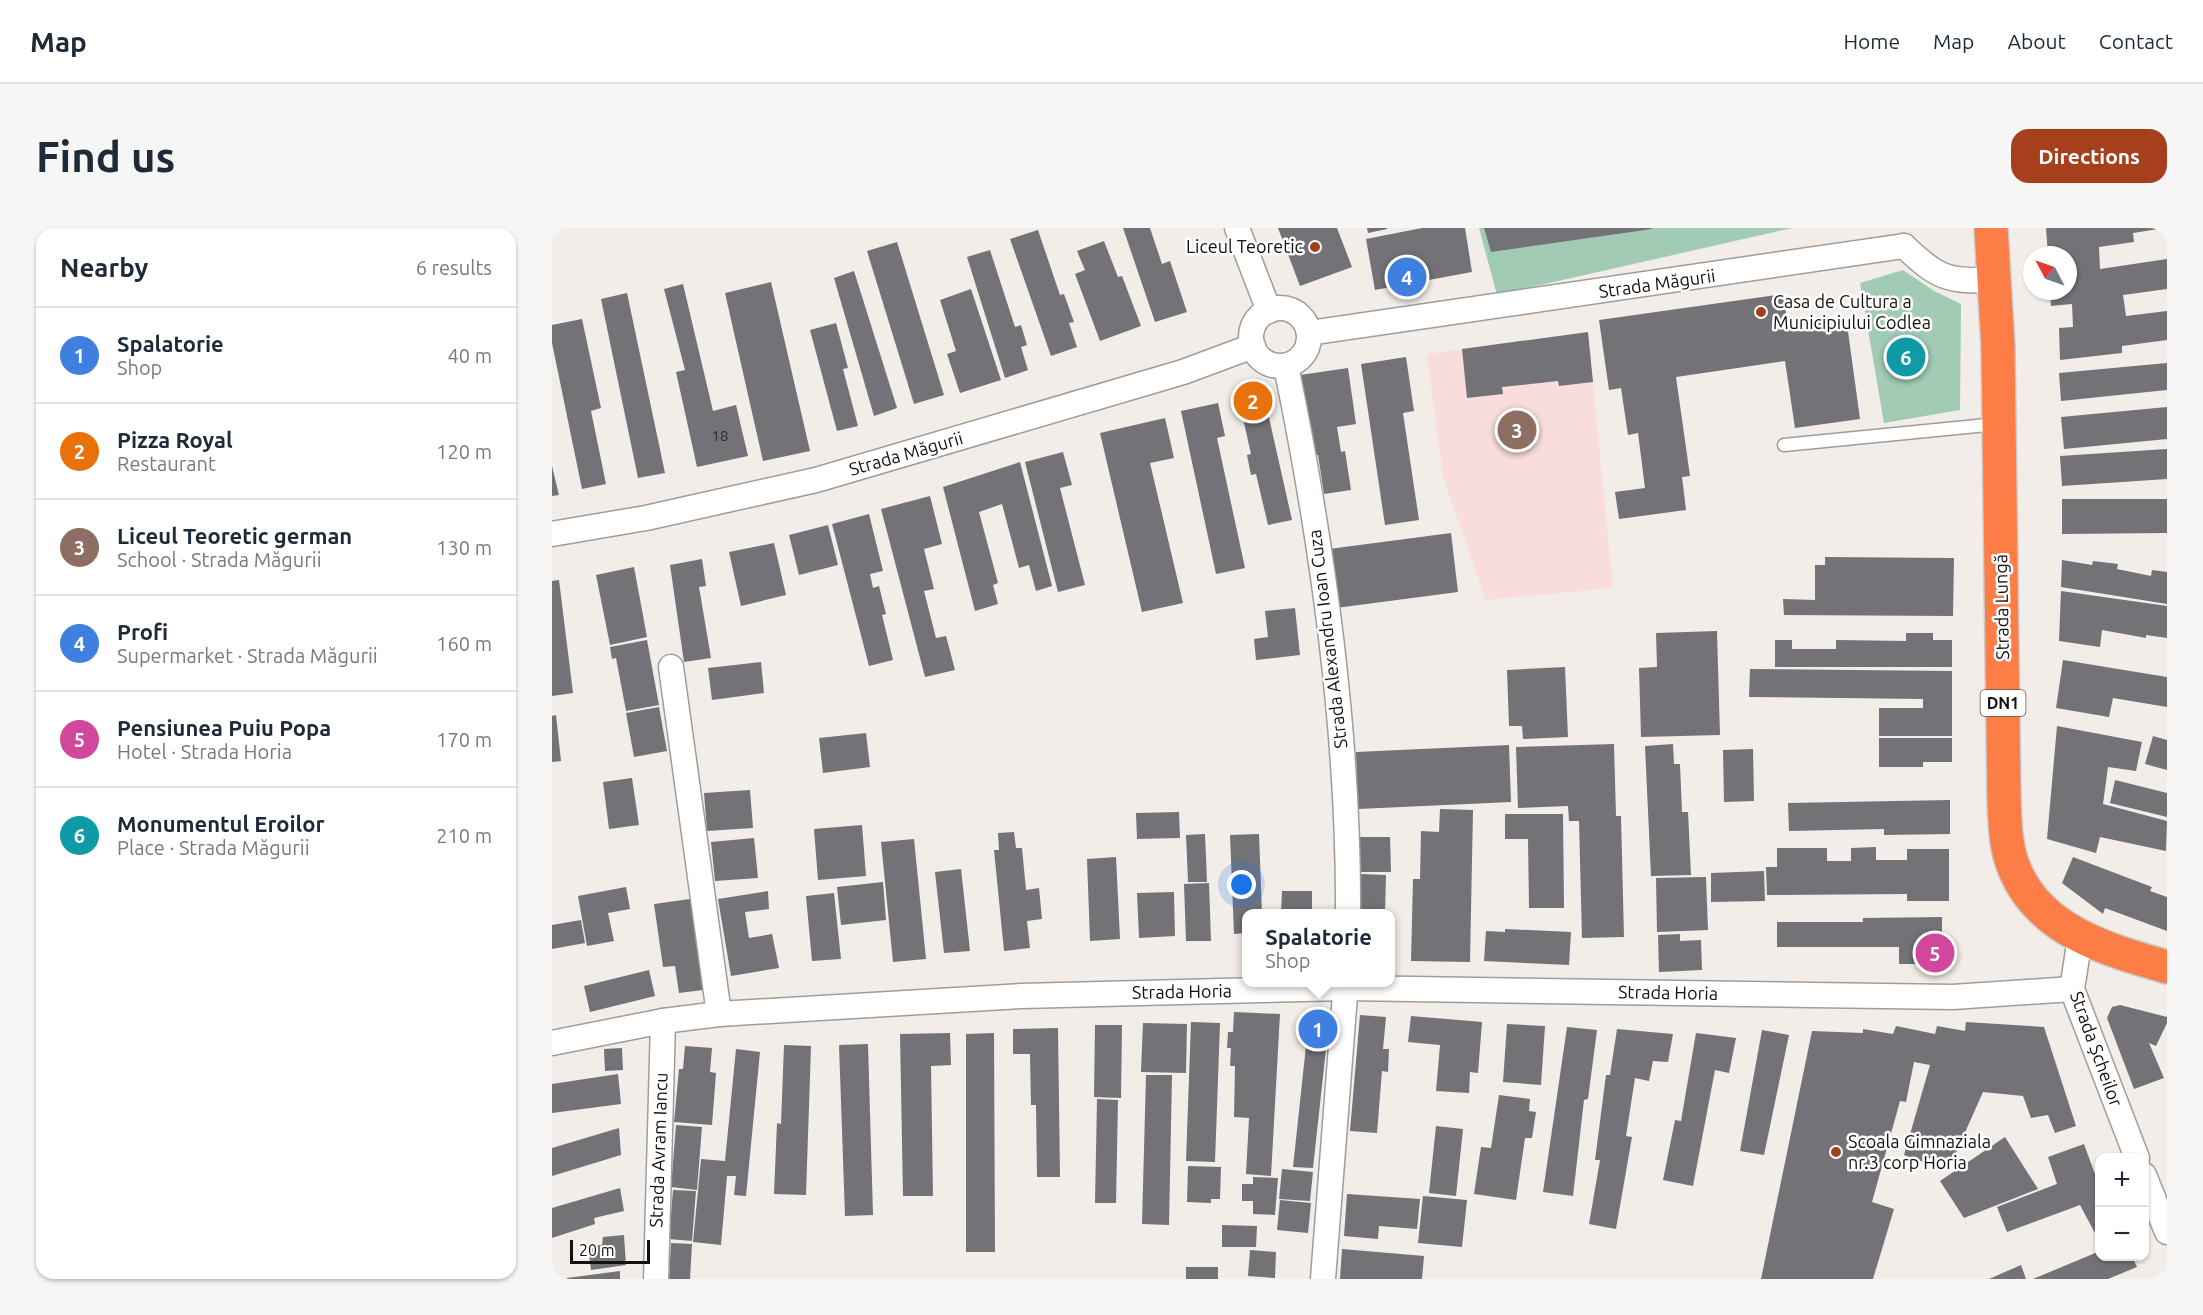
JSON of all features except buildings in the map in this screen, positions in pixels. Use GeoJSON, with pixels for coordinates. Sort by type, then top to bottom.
{"type":"FeatureCollection","features":[{"type":"Feature","properties":{"kind":"highway","name":"Strada Lungă"},"geometry":{"type":"LineString","coordinates":[[1991,228],[2000,424],[2005,832],[2014,869],[2027,890],[2059,924],[2080,938],[2167,967]]}},
{"type":"Feature","properties":{"kind":"street"},"geometry":{"type":"LineString","coordinates":[[1238,228],[1269,311]]}},
{"type":"Feature","properties":{"kind":"street","name":"Strada Măgurii"},"geometry":{"type":"LineString","coordinates":[[1309,333],[1906,237],[1926,267],[1941,276],[1959,282],[1994,280]]}},
{"type":"Feature","properties":{"kind":"street"},"geometry":{"type":"LineString","coordinates":[[1278,309],[1294,312],[1302,318],[1309,333],[1306,351],[1294,363],[1286,366],[1278,366],[1262,360],[1253,346],[1252,329],[1262,315],[1269,311],[1278,309]]}},
{"type":"Feature","properties":{"kind":"street","name":"Strada Măgurii"},"geometry":{"type":"LineString","coordinates":[[552,534],[646,518],[816,480],[1183,372],[1253,346]]}},
{"type":"Feature","properties":{"kind":"street","name":"Strada Alexandru Ioan Cuza"},"geometry":{"type":"LineString","coordinates":[[1286,366],[1316,531],[1333,666],[1347,856],[1348,909]]}},
{"type":"Feature","properties":{"kind":"street"},"geometry":{"type":"LineString","coordinates":[[671,667],[719,1014]]}},
{"type":"Feature","properties":{"kind":"street","name":"Strada Șcheilor"},"geometry":{"type":"LineString","coordinates":[[2080,938],[2072,988],[2135,1153]]}},
{"type":"Feature","properties":{"kind":"street","name":"Strada Horia"},"geometry":{"type":"LineString","coordinates":[[1395,986],[1953,997],[2072,988]]}},
{"type":"Feature","properties":{"kind":"street","name":"Strada Horia"},"geometry":{"type":"LineString","coordinates":[[552,1043],[663,1021],[719,1014],[1021,996],[1287,987]]}},
{"type":"Feature","properties":{"kind":"street"},"geometry":{"type":"LineString","coordinates":[[1323,1279],[1346,987]]}},
{"type":"Feature","properties":{"kind":"street","name":"Strada Avram Iancu"},"geometry":{"type":"LineString","coordinates":[[656,1279],[663,1021]]}},
{"type":"Feature","properties":{"kind":"street"},"geometry":{"type":"LineString","coordinates":[[2149,1185],[2167,1232]]}},
{"type":"Feature","properties":{"kind":"lane"},"geometry":{"type":"LineString","coordinates":[[1784,445],[2000,424]]}},
{"type":"Feature","properties":{"kind":"shaded area"},"geometry":{"type":"Polygon","coordinates":[[[1588,332],[1613,588],[1486,600],[1443,478],[1427,354],[1588,332]]]}},
{"type":"Feature","properties":{"kind":"green space"},"geometry":{"type":"Polygon","coordinates":[[[1479,228],[1792,228],[1497,295],[1479,228]]]}},
{"type":"Feature","properties":{"kind":"green space"},"geometry":{"type":"Polygon","coordinates":[[[1903,270],[1934,291],[1961,304],[1960,410],[1884,423],[1860,283],[1903,270]]]}},
{"type":"Feature","properties":{"kind":"place","name":"Liceul Teoretic"},"geometry":{"type":"Point","coordinates":[1315,247]}},
{"type":"Feature","properties":{"kind":"place","name":"Profi"},"geometry":{"type":"Point","coordinates":[1407,277]}},
{"type":"Feature","properties":{"kind":"place","name":"Casa de Cultura a Municipiului Codlea"},"geometry":{"type":"Point","coordinates":[1761,312]}},
{"type":"Feature","properties":{"kind":"place","name":"Monumentul Eroilor"},"geometry":{"type":"Point","coordinates":[1906,357]}},
{"type":"Feature","properties":{"kind":"place","name":"Pizza Royal"},"geometry":{"type":"Point","coordinates":[1253,401]}},
{"type":"Feature","properties":{"kind":"place","name":"Liceul Teoretic german"},"geometry":{"type":"Point","coordinates":[1517,430]}},
{"type":"Feature","properties":{"kind":"place","name":"Pensiunea Puiu Popa"},"geometry":{"type":"Point","coordinates":[1935,953]}},
{"type":"Feature","properties":{"kind":"place","name":"Spalatorie"},"geometry":{"type":"Point","coordinates":[1318,1029]}},
{"type":"Feature","properties":{"kind":"place","name":"Scoala Gimnaziala nr.3 corp Horia"},"geometry":{"type":"Point","coordinates":[1836,1152]}}]}
